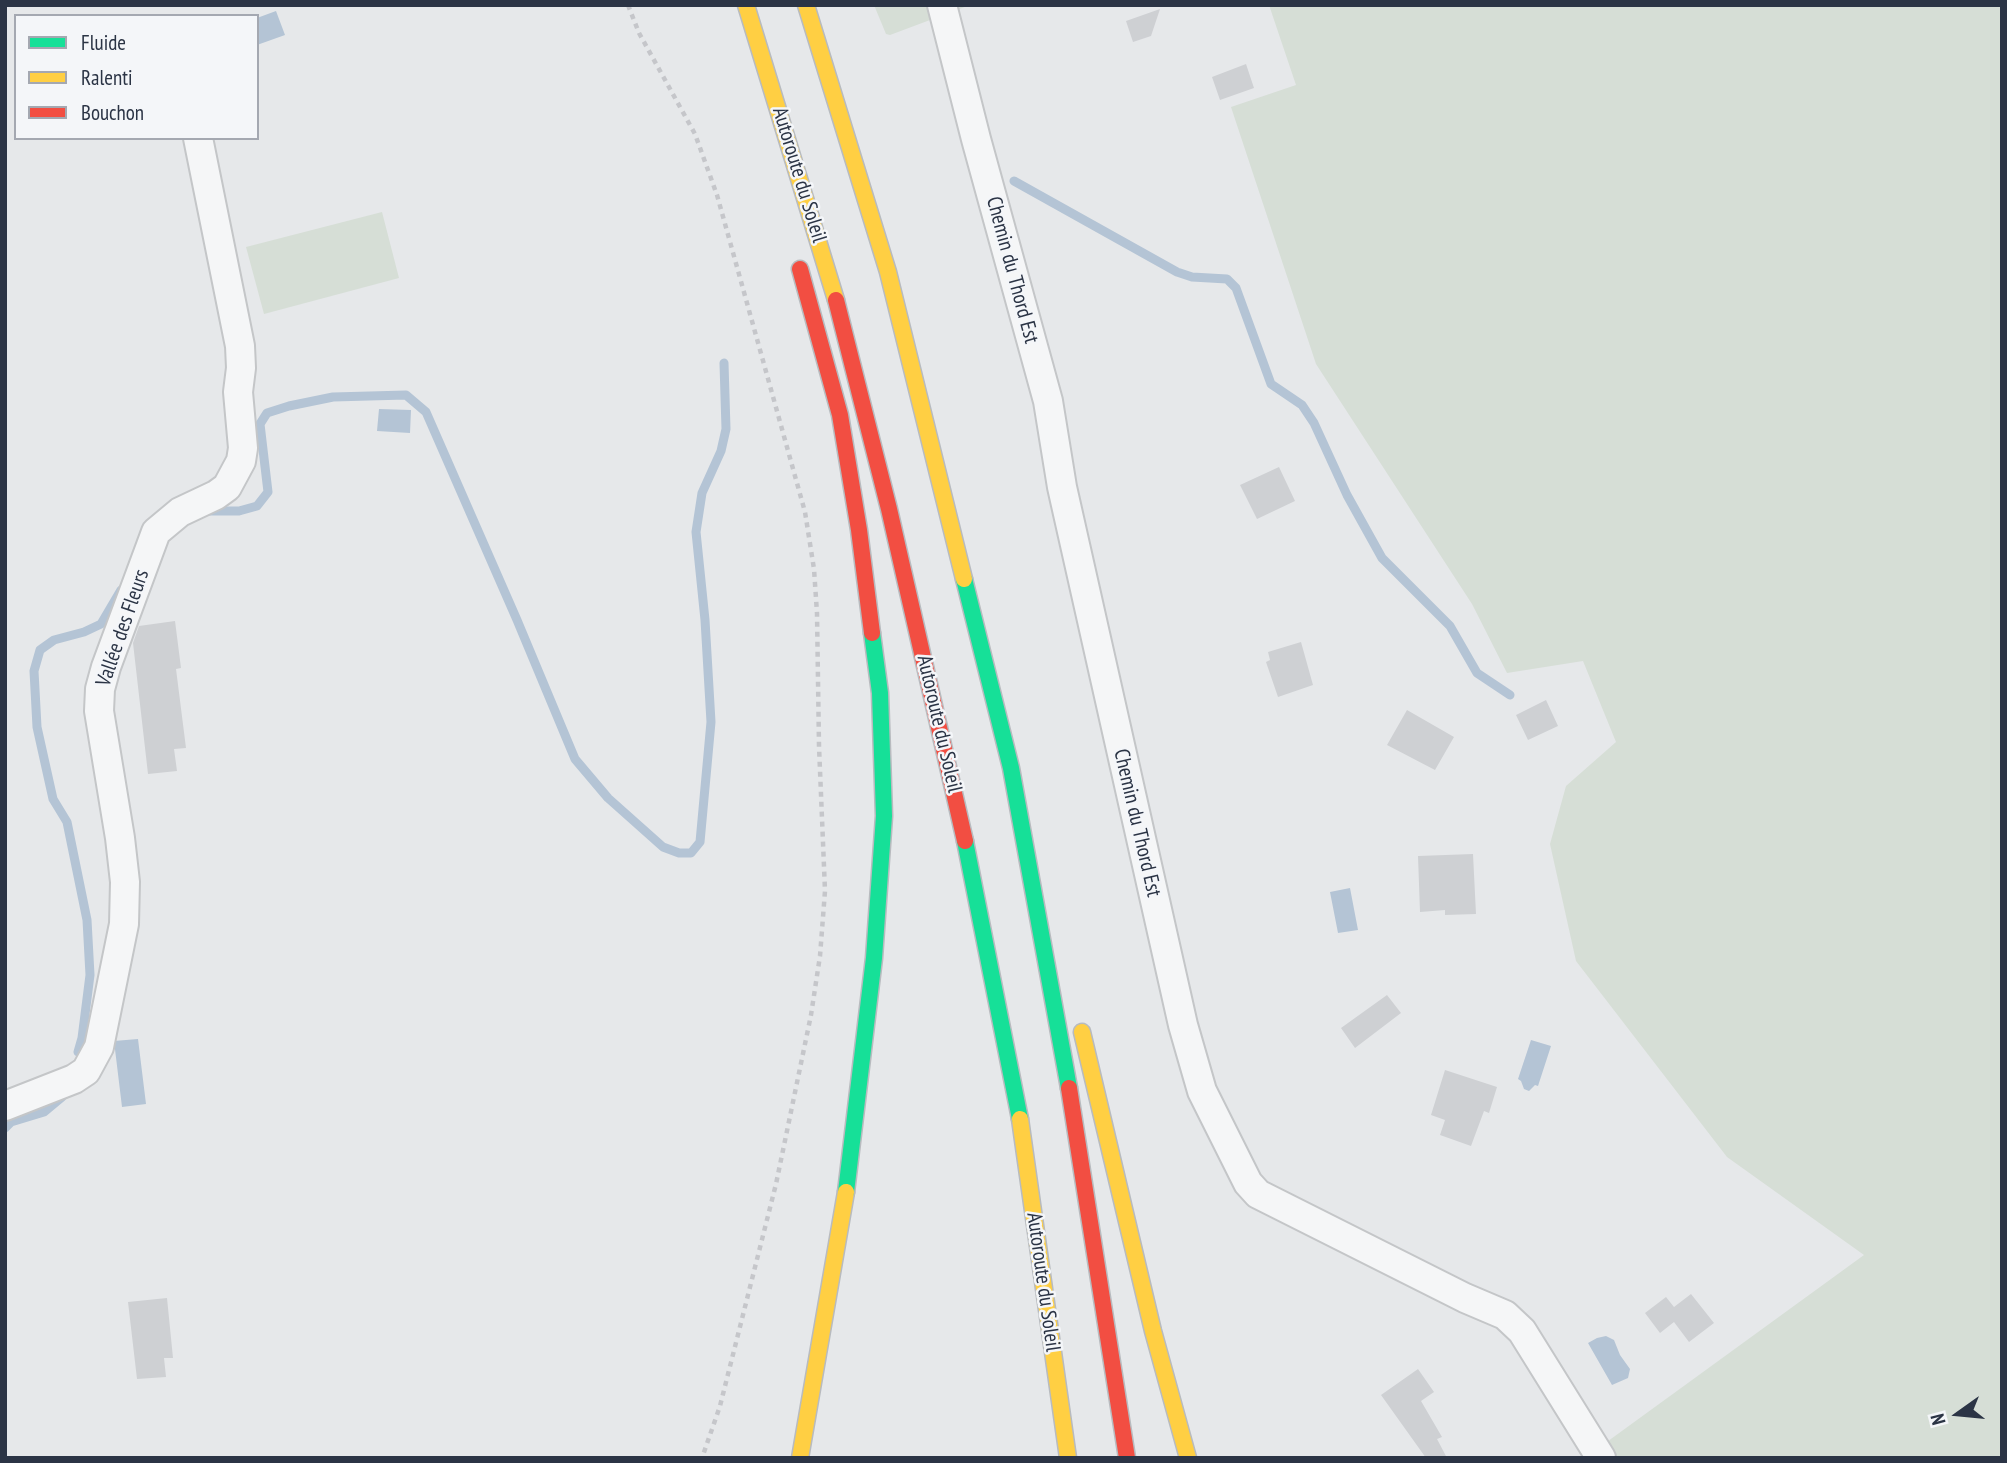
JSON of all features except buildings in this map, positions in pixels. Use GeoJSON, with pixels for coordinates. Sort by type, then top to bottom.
{"type":"FeatureCollection","features":[{"type":"Feature","properties":{"kind":"highway","name":"Autoroute du Soleil"},"geometry":{"type":"LineString","coordinates":[[746,5],[841,315],[957,800],[1019,1114],[1068,1458]]}},
{"type":"Feature","properties":{"kind":"highway"},"geometry":{"type":"LineString","coordinates":[[806,5],[888,271],[1011,768],[1060,951]]}},
{"type":"Feature","properties":{"kind":"highway"},"geometry":{"type":"LineString","coordinates":[[797,259],[840,415],[857,517],[880,693],[884,816],[874,958],[850,1167],[800,1458]]}},
{"type":"Feature","properties":{"kind":"highway"},"geometry":{"type":"LineString","coordinates":[[1011,768],[1081,1156],[1127,1458]]}},
{"type":"Feature","properties":{"kind":"highway"},"geometry":{"type":"LineString","coordinates":[[1078,1017],[1153,1331],[1188,1458]]}},
{"type":"Feature","properties":{"kind":"street","name":"Chemin du Thord Est"},"geometry":{"type":"LineString","coordinates":[[942,5],[1048,401],[1065,500],[1183,1025],[1202,1091],[1248,1183],[1258,1194],[1465,1298],[1505,1315],[1521,1331],[1601,1458]]}},
{"type":"Feature","properties":{"kind":"street","name":"Vallée des Fleurs"},"geometry":{"type":"LineString","coordinates":[[5,1107],[74,1079],[86,1071],[99,1046],[124,924],[125,882],[99,711],[100,689],[156,532],[180,512],[216,495],[227,486],[241,461],[243,447],[237,392],[241,368],[240,346],[198,140]]}},
{"type":"Feature","properties":{"kind":"path"},"geometry":{"type":"LineString","coordinates":[[628,5],[639,33],[695,134],[717,195],[805,512],[814,569],[817,613],[825,891],[820,956],[811,1015],[776,1184],[720,1406],[702,1458]]}},
{"type":"Feature","properties":{"kind":"shaded area"},"geometry":{"type":"Polygon","coordinates":[[[874,5],[970,5],[890,35],[886,34],[874,5]]]}},
{"type":"Feature","properties":{"kind":"shaded area"},"geometry":{"type":"Polygon","coordinates":[[[1269,5],[2002,5],[2002,1458],[1613,1458],[1604,1444],[1864,1255],[1727,1157],[1576,961],[1550,844],[1566,786],[1616,742],[1583,661],[1507,673],[1472,604],[1316,364],[1231,107],[1296,85],[1269,5]]]}},
{"type":"Feature","properties":{"kind":"shaded area"},"geometry":{"type":"Polygon","coordinates":[[[382,212],[399,278],[264,314],[246,247],[382,212]]]}},
{"type":"Feature","properties":{"kind":"water"},"geometry":{"type":"Polygon","coordinates":[[[276,11],[285,35],[259,44],[259,17],[276,11]]]}},
{"type":"Feature","properties":{"kind":"water"},"geometry":{"type":"Polygon","coordinates":[[[379,409],[411,410],[410,433],[377,431],[379,409]]]}},
{"type":"Feature","properties":{"kind":"water"},"geometry":{"type":"Polygon","coordinates":[[[1350,888],[1358,930],[1338,933],[1330,892],[1350,888]]]}},
{"type":"Feature","properties":{"kind":"water"},"geometry":{"type":"Polygon","coordinates":[[[138,1039],[146,1104],[122,1107],[114,1041],[138,1039]]]}},
{"type":"Feature","properties":{"kind":"water"},"geometry":{"type":"Polygon","coordinates":[[[1531,1040],[1551,1046],[1538,1086],[1535,1085],[1529,1091],[1524,1089],[1518,1079],[1531,1040]]]}},
{"type":"Feature","properties":{"kind":"water"},"geometry":{"type":"Polygon","coordinates":[[[1606,1336],[1614,1340],[1630,1369],[1628,1378],[1612,1385],[1588,1343],[1606,1336]]]}},
{"type":"Feature","properties":{"kind":"waterway"},"geometry":{"type":"LineString","coordinates":[[1014,181],[1177,272],[1192,277],[1227,279],[1236,288],[1271,384],[1302,405],[1314,423],[1347,495],[1382,558],[1450,626],[1477,673],[1510,695]]}},
{"type":"Feature","properties":{"kind":"waterway"},"geometry":{"type":"LineString","coordinates":[[207,511],[239,511],[257,506],[268,492],[260,424],[267,413],[333,397],[406,395],[426,412],[575,759],[608,798],[663,847],[679,853],[691,853],[700,842],[711,722],[696,532],[702,493],[721,451],[726,429],[724,363]]}},
{"type":"Feature","properties":{"kind":"waterway"},"geometry":{"type":"LineString","coordinates":[[78,1052],[90,975],[87,920],[67,822],[53,799],[37,727],[34,671],[40,650],[54,640],[101,624],[121,590]]}},
{"type":"Feature","properties":{"kind":"waterway"},"geometry":{"type":"LineString","coordinates":[[5,1128],[11,1122],[44,1112],[62,1097]]}},
{"type":"Feature","properties":{"kind":"traffic: fast"},"geometry":{"type":"LineString","coordinates":[[964,579],[1011,768],[1069,1088]]}},
{"type":"Feature","properties":{"kind":"traffic: fast"},"geometry":{"type":"LineString","coordinates":[[846,1192],[874,958],[884,816],[880,693],[872,633]]}},
{"type":"Feature","properties":{"kind":"traffic: fast"},"geometry":{"type":"LineString","coordinates":[[965,841],[1020,1119]]}},
{"type":"Feature","properties":{"kind":"traffic: slow"},"geometry":{"type":"LineString","coordinates":[[746,5],[836,300]]}},
{"type":"Feature","properties":{"kind":"traffic: slow"},"geometry":{"type":"LineString","coordinates":[[806,5],[888,272],[964,579]]}},
{"type":"Feature","properties":{"kind":"traffic: slow"},"geometry":{"type":"LineString","coordinates":[[1082,1032],[1153,1331],[1188,1458]]}},
{"type":"Feature","properties":{"kind":"traffic: slow"},"geometry":{"type":"LineString","coordinates":[[1020,1119],[1068,1458]]}},
{"type":"Feature","properties":{"kind":"traffic: slow"},"geometry":{"type":"LineString","coordinates":[[800,1458],[846,1192]]}},
{"type":"Feature","properties":{"kind":"traffic: jam"},"geometry":{"type":"LineString","coordinates":[[800,269],[840,415],[872,633]]}},
{"type":"Feature","properties":{"kind":"traffic: jam"},"geometry":{"type":"LineString","coordinates":[[836,300],[889,509],[965,841]]}},
{"type":"Feature","properties":{"kind":"traffic: jam"},"geometry":{"type":"LineString","coordinates":[[1069,1088],[1127,1458]]}}]}
